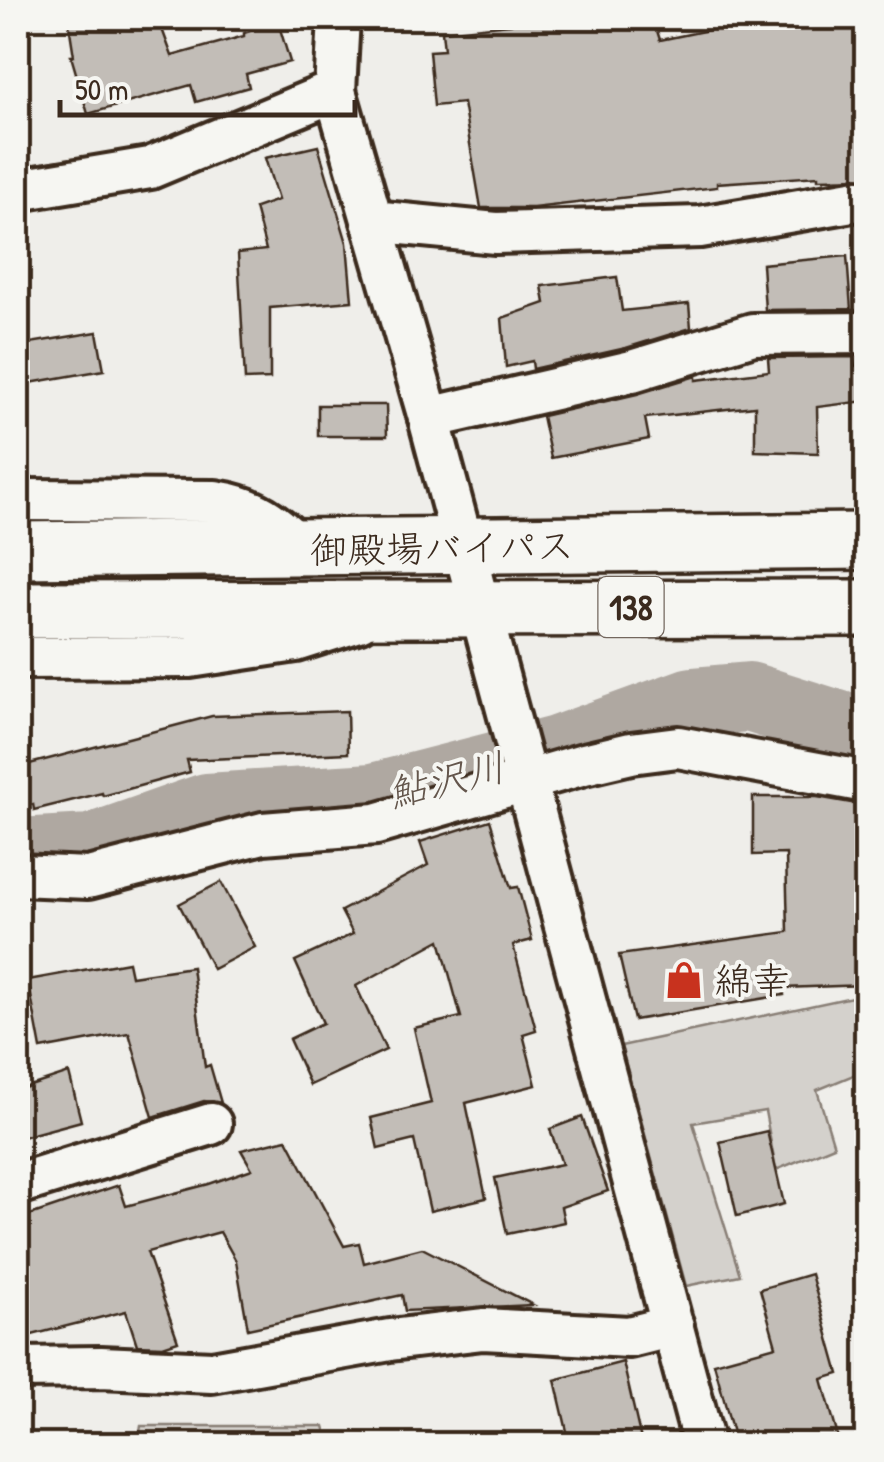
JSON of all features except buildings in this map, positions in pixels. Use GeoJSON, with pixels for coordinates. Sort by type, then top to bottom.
{"type":"FeatureCollection","features":[{"type":"Feature","properties":{"kind":"highway","name":"御殿場バイパス"},"geometry":{"type":"LineString","coordinates":[[18,550],[866,541]]}},
{"type":"Feature","properties":{"kind":"highway","name":"御殿場バイパス"},"geometry":{"type":"LineString","coordinates":[[18,610],[866,608]]}},
{"type":"Feature","properties":{"kind":"street"},"geometry":{"type":"LineString","coordinates":[[338,18],[335,91],[429,418],[704,1444]]}},
{"type":"Feature","properties":{"kind":"street"},"geometry":{"type":"LineString","coordinates":[[18,190],[150,168],[335,91]]}},
{"type":"Feature","properties":{"kind":"street"},"geometry":{"type":"LineString","coordinates":[[372,221],[496,234],[700,228],[858,200]]}},
{"type":"Feature","properties":{"kind":"street"},"geometry":{"type":"LineString","coordinates":[[429,418],[632,371],[753,334],[866,333]]}},
{"type":"Feature","properties":{"kind":"street"},"geometry":{"type":"LineString","coordinates":[[18,500],[241,504],[266,517],[304,549]]}},
{"type":"Feature","properties":{"kind":"street"},"geometry":{"type":"LineString","coordinates":[[18,658],[190,657],[296,641],[396,609]]}},
{"type":"Feature","properties":{"kind":"street"},"geometry":{"type":"LineString","coordinates":[[18,875],[88,878],[264,833],[376,824],[524,780],[615,757],[678,747],[866,782]]}},
{"type":"Feature","properties":{"kind":"street"},"geometry":{"type":"LineString","coordinates":[[18,1184],[211,1124]]}},
{"type":"Feature","properties":{"kind":"street"},"geometry":{"type":"LineString","coordinates":[[18,1368],[101,1366],[212,1372],[390,1340],[483,1329],[628,1337],[673,1326]]}},
{"type":"Feature","properties":{"kind":"shaded area"},"geometry":{"type":"Polygon","coordinates":[[[866,994],[866,1070],[817,1090],[834,1146],[776,1170],[765,1111],[693,1123],[740,1275],[686,1286],[621,1046],[866,994]]]}},
{"type":"Feature","properties":{"kind":"shaded area"},"geometry":{"type":"Polygon","coordinates":[[[141,1426],[324,1426],[329,1444],[138,1444],[141,1426]]]}},
{"type":"Feature","properties":{"kind":"waterway","name":"鮎沢川"},"geometry":{"type":"LineString","coordinates":[[18,853],[91,849],[207,808],[374,798],[557,751],[692,702],[749,697],[866,734]]}},
{"type":"Feature","properties":{"kind":"place","name":"綿幸"},"geometry":{"type":"Point","coordinates":[684,980]}}]}
